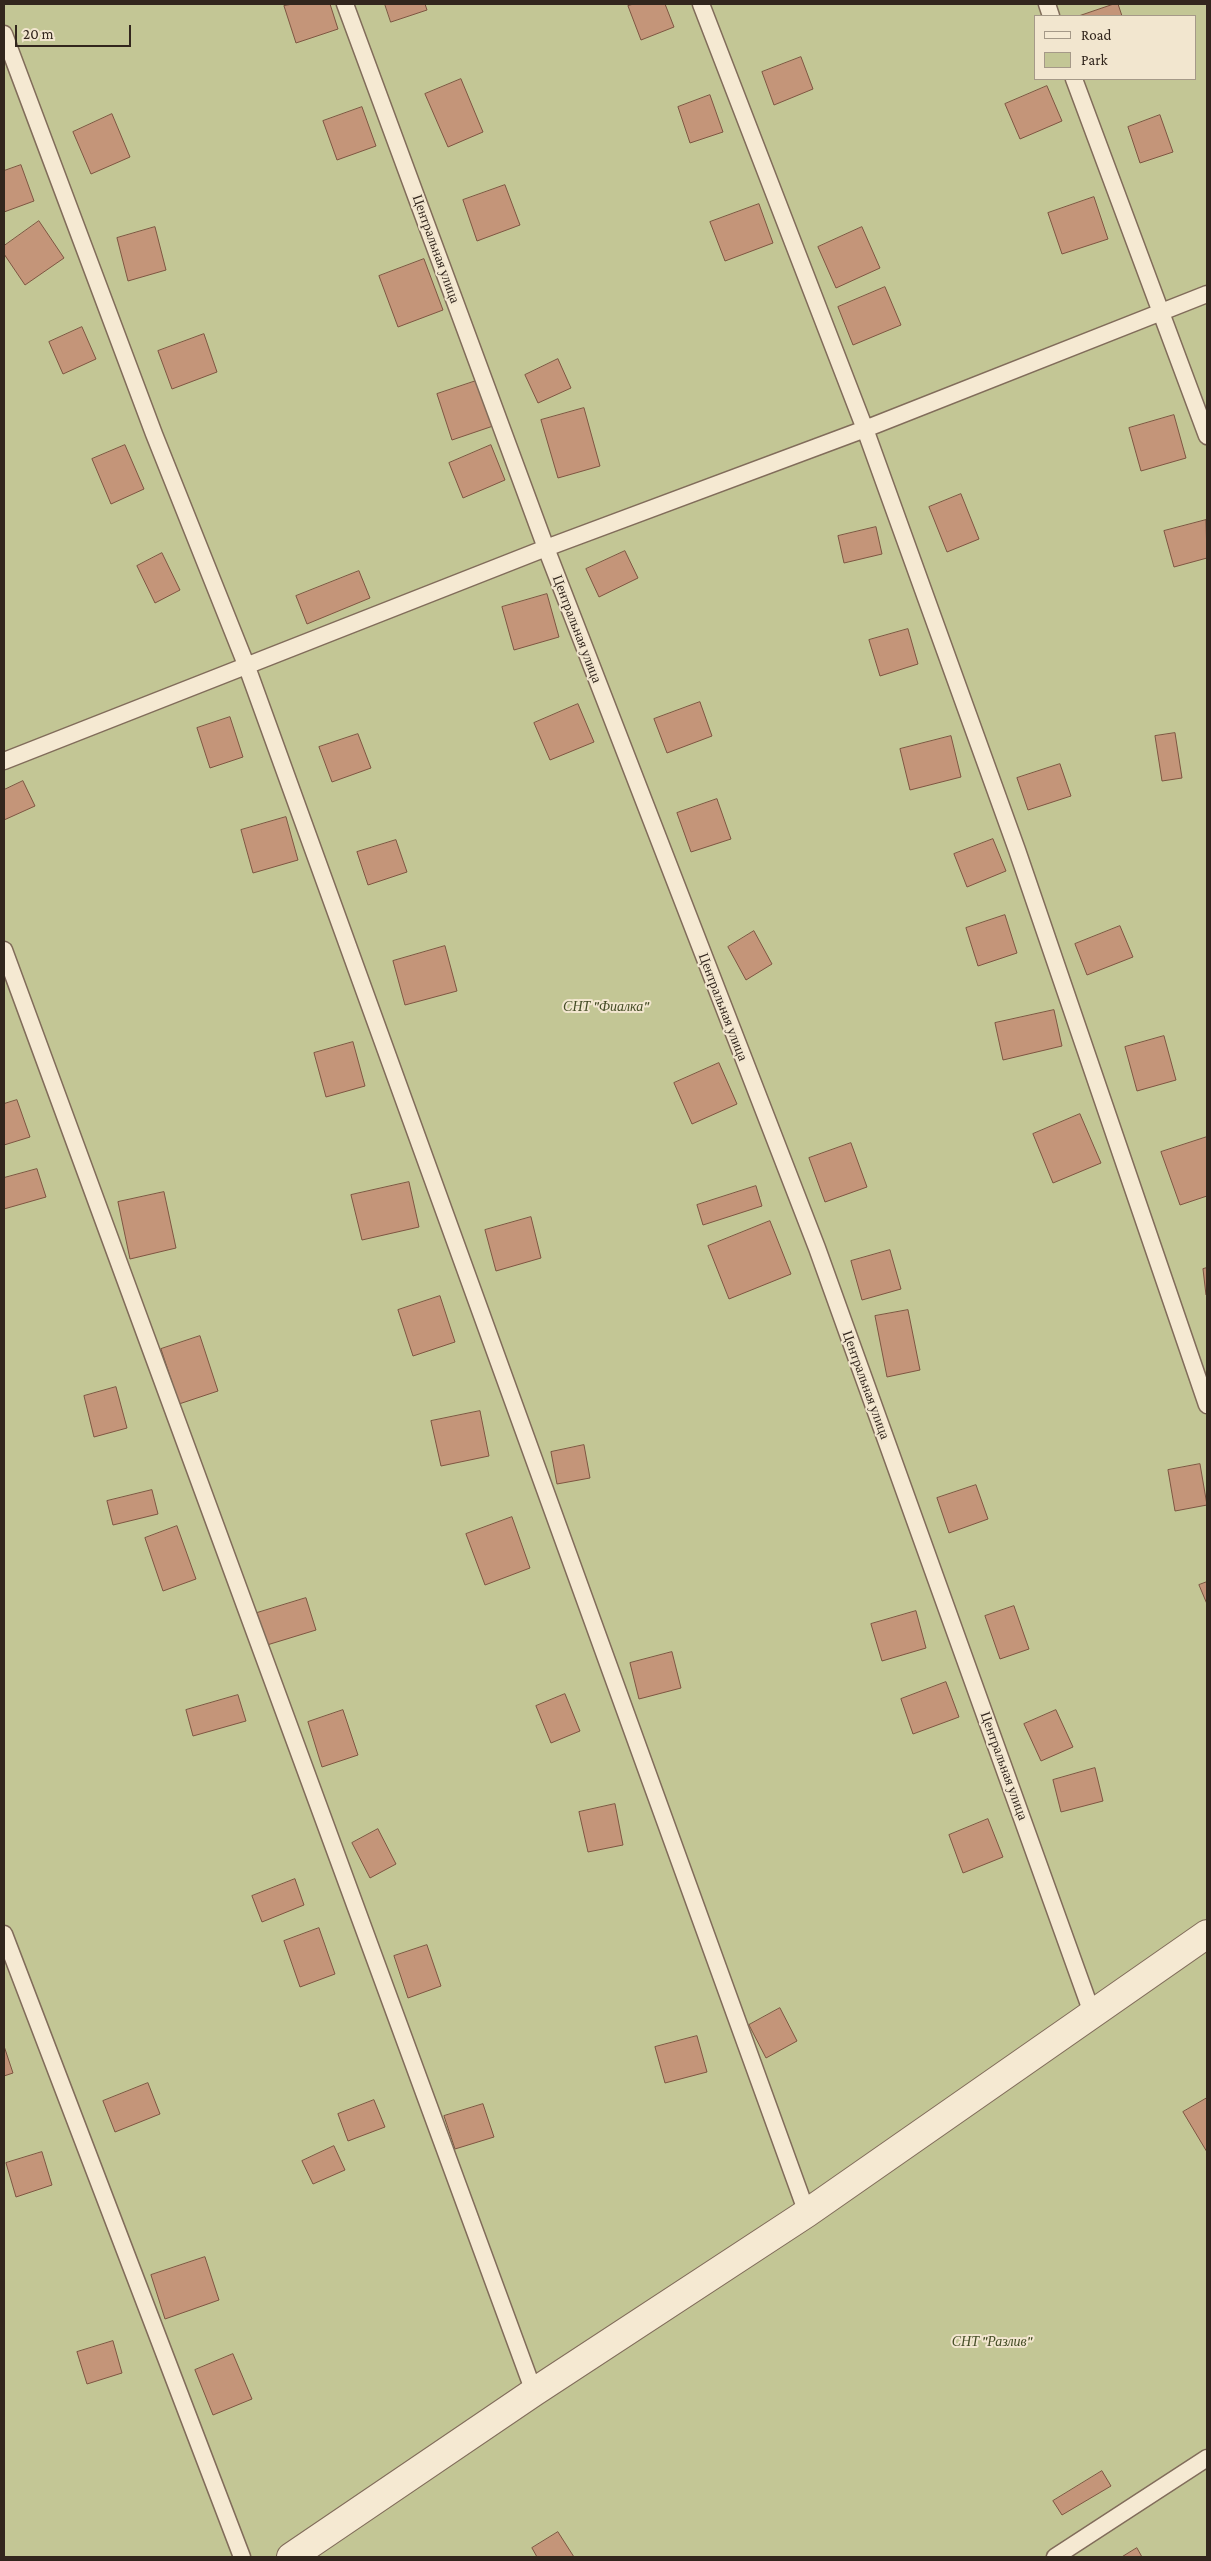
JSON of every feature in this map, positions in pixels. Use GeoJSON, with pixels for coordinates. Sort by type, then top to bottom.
{"type":"FeatureCollection","features":[{"type":"Feature","properties":{"kind":"street"},"geometry":{"type":"LineString","coordinates":[[291,2557],[534,2392],[807,2213],[1207,1934]]}},
{"type":"Feature","properties":{"kind":"lane","name":"Центральная улица"},"geometry":{"type":"LineString","coordinates":[[345,4],[546,548],[817,1248],[1092,2013]]}},
{"type":"Feature","properties":{"kind":"lane"},"geometry":{"type":"LineString","coordinates":[[701,4],[865,428],[1017,850],[1207,1405]]}},
{"type":"Feature","properties":{"kind":"lane"},"geometry":{"type":"LineString","coordinates":[[4,34],[154,434],[247,667],[807,2213]]}},
{"type":"Feature","properties":{"kind":"lane"},"geometry":{"type":"LineString","coordinates":[[1074,80],[1207,436]]}},
{"type":"Feature","properties":{"kind":"lane"},"geometry":{"type":"LineString","coordinates":[[4,761],[546,548],[865,428],[1207,294]]}},
{"type":"Feature","properties":{"kind":"lane"},"geometry":{"type":"LineString","coordinates":[[4,950],[534,2392]]}},
{"type":"Feature","properties":{"kind":"lane"},"geometry":{"type":"LineString","coordinates":[[4,1934],[242,2557]]}},
{"type":"Feature","properties":{"kind":"lane"},"geometry":{"type":"LineString","coordinates":[[1055,2557],[1207,2458]]}},
{"type":"Feature","properties":{"kind":"green space","name":"СНТ \"Фиалка\""},"geometry":{"type":"Polygon","coordinates":[[[4,4],[1207,4],[1207,2557],[4,2557],[4,4]]]}},
{"type":"Feature","properties":{"kind":"building"},"geometry":{"type":"Polygon","coordinates":[[[293,4],[330,4],[338,29],[296,43],[284,6],[293,4]]]}},
{"type":"Feature","properties":{"kind":"building"},"geometry":{"type":"Polygon","coordinates":[[[385,4],[425,4],[427,10],[391,22],[385,4]]]}},
{"type":"Feature","properties":{"kind":"building"},"geometry":{"type":"Polygon","coordinates":[[[634,4],[665,4],[674,27],[641,40],[628,6],[634,4]]]}},
{"type":"Feature","properties":{"kind":"building"},"geometry":{"type":"Polygon","coordinates":[[[1118,4],[1122,15],[1082,15],[1118,4]]]}},
{"type":"Feature","properties":{"kind":"building"},"geometry":{"type":"Polygon","coordinates":[[[801,57],[813,89],[774,105],[762,72],[801,57]]]}},
{"type":"Feature","properties":{"kind":"building"},"geometry":{"type":"Polygon","coordinates":[[[461,79],[483,132],[448,147],[425,94],[461,79]]]}},
{"type":"Feature","properties":{"kind":"building"},"geometry":{"type":"Polygon","coordinates":[[[1047,86],[1062,121],[1020,139],[1005,104],[1047,86]]]}},
{"type":"Feature","properties":{"kind":"building"},"geometry":{"type":"Polygon","coordinates":[[[710,95],[723,132],[690,143],[678,107],[710,95]]]}},
{"type":"Feature","properties":{"kind":"building"},"geometry":{"type":"Polygon","coordinates":[[[362,107],[376,146],[337,160],[323,121],[362,107]]]}},
{"type":"Feature","properties":{"kind":"building"},"geometry":{"type":"Polygon","coordinates":[[[112,114],[130,157],[91,174],[73,132],[112,114]]]}},
{"type":"Feature","properties":{"kind":"building"},"geometry":{"type":"Polygon","coordinates":[[[1160,115],[1173,152],[1140,163],[1128,127],[1160,115]]]}},
{"type":"Feature","properties":{"kind":"building"},"geometry":{"type":"Polygon","coordinates":[[[21,165],[34,201],[4,212],[4,171],[21,165]]]}},
{"type":"Feature","properties":{"kind":"building"},"geometry":{"type":"Polygon","coordinates":[[[505,185],[520,225],[477,241],[463,200],[505,185]]]}},
{"type":"Feature","properties":{"kind":"building"},"geometry":{"type":"Polygon","coordinates":[[[1094,197],[1108,239],[1062,254],[1048,213],[1094,197]]]}},
{"type":"Feature","properties":{"kind":"building"},"geometry":{"type":"Polygon","coordinates":[[[759,204],[773,243],[725,261],[710,222],[759,204]]]}},
{"type":"Feature","properties":{"kind":"building"},"geometry":{"type":"Polygon","coordinates":[[[39,221],[64,258],[25,285],[4,254],[4,246],[39,221]]]}},
{"type":"Feature","properties":{"kind":"building"},"geometry":{"type":"Polygon","coordinates":[[[155,227],[166,270],[128,281],[117,238],[155,227]]]}},
{"type":"Feature","properties":{"kind":"building"},"geometry":{"type":"Polygon","coordinates":[[[862,227],[880,268],[836,288],[818,247],[862,227]]]}},
{"type":"Feature","properties":{"kind":"building"},"geometry":{"type":"Polygon","coordinates":[[[424,259],[443,310],[398,327],[379,276],[424,259]]]}},
{"type":"Feature","properties":{"kind":"building"},"geometry":{"type":"Polygon","coordinates":[[[885,287],[901,325],[853,345],[838,307],[885,287]]]}},
{"type":"Feature","properties":{"kind":"building"},"geometry":{"type":"Polygon","coordinates":[[[82,327],[96,359],[63,374],[49,342],[82,327]]]}},
{"type":"Feature","properties":{"kind":"building"},"geometry":{"type":"Polygon","coordinates":[[[204,334],[217,372],[172,389],[158,351],[204,334]]]}},
{"type":"Feature","properties":{"kind":"building"},"geometry":{"type":"Polygon","coordinates":[[[558,359],[571,388],[538,403],[525,375],[558,359]]]}},
{"type":"Feature","properties":{"kind":"building"},"geometry":{"type":"Polygon","coordinates":[[[482,379],[496,425],[452,440],[437,394],[482,379]]]}},
{"type":"Feature","properties":{"kind":"building"},"geometry":{"type":"Polygon","coordinates":[[[584,408],[600,466],[558,478],[541,420],[584,408]]]}},
{"type":"Feature","properties":{"kind":"building"},"geometry":{"type":"Polygon","coordinates":[[[1174,415],[1186,458],[1141,471],[1129,428],[1174,415]]]}},
{"type":"Feature","properties":{"kind":"building"},"geometry":{"type":"Polygon","coordinates":[[[125,445],[144,489],[111,504],[92,459],[125,445]]]}},
{"type":"Feature","properties":{"kind":"building"},"geometry":{"type":"Polygon","coordinates":[[[491,445],[505,480],[463,498],[449,463],[491,445]]]}},
{"type":"Feature","properties":{"kind":"building"},"geometry":{"type":"Polygon","coordinates":[[[961,494],[979,539],[947,552],[929,507],[961,494]]]}},
{"type":"Feature","properties":{"kind":"building"},"geometry":{"type":"Polygon","coordinates":[[[1206,520],[1207,558],[1174,567],[1164,531],[1206,520]]]}},
{"type":"Feature","properties":{"kind":"building"},"geometry":{"type":"Polygon","coordinates":[[[876,527],[882,554],[844,563],[838,536],[876,527]]]}},
{"type":"Feature","properties":{"kind":"building"},"geometry":{"type":"Polygon","coordinates":[[[625,551],[638,578],[599,597],[586,569],[625,551]]]}},
{"type":"Feature","properties":{"kind":"building"},"geometry":{"type":"Polygon","coordinates":[[[162,553],[180,590],[155,603],[137,566],[162,553]]]}},
{"type":"Feature","properties":{"kind":"building"},"geometry":{"type":"Polygon","coordinates":[[[359,571],[370,598],[307,624],[296,596],[359,571]]]}},
{"type":"Feature","properties":{"kind":"building"},"geometry":{"type":"Polygon","coordinates":[[[547,594],[559,637],[514,650],[502,607],[547,594]]]}},
{"type":"Feature","properties":{"kind":"building"},"geometry":{"type":"Polygon","coordinates":[[[908,629],[918,664],[880,676],[869,640],[908,629]]]}},
{"type":"Feature","properties":{"kind":"building"},"geometry":{"type":"Polygon","coordinates":[[[700,702],[712,736],[667,753],[654,719],[700,702]]]}},
{"type":"Feature","properties":{"kind":"building"},"geometry":{"type":"Polygon","coordinates":[[[578,704],[594,742],[550,760],[534,723],[578,704]]]}},
{"type":"Feature","properties":{"kind":"building"},"geometry":{"type":"Polygon","coordinates":[[[230,717],[243,757],[210,768],[197,728],[230,717]]]}},
{"type":"Feature","properties":{"kind":"building"},"geometry":{"type":"Polygon","coordinates":[[[1175,733],[1182,778],[1162,781],[1155,736],[1175,733]]]}},
{"type":"Feature","properties":{"kind":"building"},"geometry":{"type":"Polygon","coordinates":[[[358,734],[371,768],[332,782],[319,747],[358,734]]]}},
{"type":"Feature","properties":{"kind":"building"},"geometry":{"type":"Polygon","coordinates":[[[951,736],[961,777],[910,790],[900,749],[951,736]]]}},
{"type":"Feature","properties":{"kind":"building"},"geometry":{"type":"Polygon","coordinates":[[[1060,764],[1071,796],[1028,810],[1017,778],[1060,764]]]}},
{"type":"Feature","properties":{"kind":"building"},"geometry":{"type":"Polygon","coordinates":[[[23,781],[35,806],[4,820],[4,790],[23,781]]]}},
{"type":"Feature","properties":{"kind":"building"},"geometry":{"type":"Polygon","coordinates":[[[717,799],[731,839],[691,852],[677,813],[717,799]]]}},
{"type":"Feature","properties":{"kind":"building"},"geometry":{"type":"Polygon","coordinates":[[[286,817],[298,860],[253,873],[241,830],[286,817]]]}},
{"type":"Feature","properties":{"kind":"building"},"geometry":{"type":"Polygon","coordinates":[[[993,839],[1006,871],[967,887],[954,854],[993,839]]]}},
{"type":"Feature","properties":{"kind":"building"},"geometry":{"type":"Polygon","coordinates":[[[396,840],[407,872],[368,885],[357,852],[396,840]]]}},
{"type":"Feature","properties":{"kind":"building"},"geometry":{"type":"Polygon","coordinates":[[[1005,915],[1017,953],[978,966],[966,928],[1005,915]]]}},
{"type":"Feature","properties":{"kind":"building"},"geometry":{"type":"Polygon","coordinates":[[[1120,926],[1133,957],[1087,975],[1075,944],[1120,926]]]}},
{"type":"Feature","properties":{"kind":"building"},"geometry":{"type":"Polygon","coordinates":[[[754,931],[772,964],[746,980],[728,947],[754,931]]]}},
{"type":"Feature","properties":{"kind":"building"},"geometry":{"type":"Polygon","coordinates":[[[445,946],[457,991],[405,1005],[393,961],[445,946]]]}},
{"type":"Feature","properties":{"kind":"building"},"geometry":{"type":"Polygon","coordinates":[[[1054,1010],[1062,1046],[1003,1060],[995,1023],[1054,1010]]]}},
{"type":"Feature","properties":{"kind":"building"},"geometry":{"type":"Polygon","coordinates":[[[1164,1036],[1176,1080],[1137,1091],[1125,1047],[1164,1036]]]}},
{"type":"Feature","properties":{"kind":"building"},"geometry":{"type":"Polygon","coordinates":[[[353,1042],[365,1086],[326,1097],[314,1053],[353,1042]]]}},
{"type":"Feature","properties":{"kind":"building"},"geometry":{"type":"Polygon","coordinates":[[[719,1063],[737,1104],[692,1124],[674,1083],[719,1063]]]}},
{"type":"Feature","properties":{"kind":"building"},"geometry":{"type":"Polygon","coordinates":[[[17,1100],[30,1137],[4,1145],[4,1104],[17,1100]]]}},
{"type":"Feature","properties":{"kind":"building"},"geometry":{"type":"Polygon","coordinates":[[[1080,1114],[1101,1163],[1053,1183],[1033,1134],[1080,1114]]]}},
{"type":"Feature","properties":{"kind":"building"},"geometry":{"type":"Polygon","coordinates":[[[1207,1137],[1207,1196],[1180,1205],[1161,1152],[1207,1137]]]}},
{"type":"Feature","properties":{"kind":"building"},"geometry":{"type":"Polygon","coordinates":[[[851,1143],[867,1187],[825,1202],[809,1158],[851,1143]]]}},
{"type":"Feature","properties":{"kind":"building"},"geometry":{"type":"Polygon","coordinates":[[[37,1169],[46,1197],[4,1209],[4,1178],[37,1169]]]}},
{"type":"Feature","properties":{"kind":"building"},"geometry":{"type":"Polygon","coordinates":[[[409,1182],[419,1227],[362,1240],[351,1195],[409,1182]]]}},
{"type":"Feature","properties":{"kind":"building"},"geometry":{"type":"Polygon","coordinates":[[[756,1186],[762,1206],[703,1225],[697,1205],[756,1186]]]}},
{"type":"Feature","properties":{"kind":"building"},"geometry":{"type":"Polygon","coordinates":[[[164,1192],[176,1248],[130,1259],[118,1202],[164,1192]]]}},
{"type":"Feature","properties":{"kind":"building"},"geometry":{"type":"Polygon","coordinates":[[[531,1217],[541,1258],[496,1271],[485,1230],[531,1217]]]}},
{"type":"Feature","properties":{"kind":"building"},"geometry":{"type":"Polygon","coordinates":[[[770,1221],[791,1274],[729,1299],[708,1246],[770,1221]]]}},
{"type":"Feature","properties":{"kind":"building"},"geometry":{"type":"Polygon","coordinates":[[[890,1250],[901,1289],[862,1300],[851,1261],[890,1250]]]}},
{"type":"Feature","properties":{"kind":"building"},"geometry":{"type":"Polygon","coordinates":[[[1207,1268],[1207,1295],[1206,1295],[1203,1269],[1207,1268]]]}},
{"type":"Feature","properties":{"kind":"building"},"geometry":{"type":"Polygon","coordinates":[[[440,1296],[455,1342],[413,1356],[398,1310],[440,1296]]]}},
{"type":"Feature","properties":{"kind":"building"},"geometry":{"type":"Polygon","coordinates":[[[908,1310],[920,1370],[887,1377],[875,1316],[908,1310]]]}},
{"type":"Feature","properties":{"kind":"building"},"geometry":{"type":"Polygon","coordinates":[[[200,1336],[218,1391],[179,1404],[161,1349],[200,1336]]]}},
{"type":"Feature","properties":{"kind":"building"},"geometry":{"type":"Polygon","coordinates":[[[116,1387],[127,1428],[94,1437],[84,1396],[116,1387]]]}},
{"type":"Feature","properties":{"kind":"building"},"geometry":{"type":"Polygon","coordinates":[[[480,1411],[489,1456],[441,1466],[431,1421],[480,1411]]]}},
{"type":"Feature","properties":{"kind":"building"},"geometry":{"type":"Polygon","coordinates":[[[584,1445],[590,1478],[557,1484],[551,1452],[584,1445]]]}},
{"type":"Feature","properties":{"kind":"building"},"geometry":{"type":"Polygon","coordinates":[[[1200,1464],[1207,1505],[1175,1511],[1168,1470],[1200,1464]]]}},
{"type":"Feature","properties":{"kind":"building"},"geometry":{"type":"Polygon","coordinates":[[[976,1485],[988,1519],[949,1533],[937,1498],[976,1485]]]}},
{"type":"Feature","properties":{"kind":"building"},"geometry":{"type":"Polygon","coordinates":[[[152,1490],[158,1514],[113,1525],[107,1501],[152,1490]]]}},
{"type":"Feature","properties":{"kind":"building"},"geometry":{"type":"Polygon","coordinates":[[[512,1517],[530,1568],[485,1585],[466,1534],[512,1517]]]}},
{"type":"Feature","properties":{"kind":"building"},"geometry":{"type":"Polygon","coordinates":[[[177,1526],[196,1579],[163,1591],[145,1538],[177,1526]]]}},
{"type":"Feature","properties":{"kind":"building"},"geometry":{"type":"Polygon","coordinates":[[[1207,1582],[1207,1604],[1199,1585],[1207,1582]]]}},
{"type":"Feature","properties":{"kind":"building"},"geometry":{"type":"Polygon","coordinates":[[[306,1598],[316,1630],[267,1645],[257,1613],[306,1598]]]}},
{"type":"Feature","properties":{"kind":"building"},"geometry":{"type":"Polygon","coordinates":[[[1014,1606],[1029,1649],[1000,1659],[985,1616],[1014,1606]]]}},
{"type":"Feature","properties":{"kind":"building"},"geometry":{"type":"Polygon","coordinates":[[[916,1611],[926,1648],[882,1661],[871,1624],[916,1611]]]}},
{"type":"Feature","properties":{"kind":"building"},"geometry":{"type":"Polygon","coordinates":[[[672,1652],[681,1688],[639,1699],[630,1663],[672,1652]]]}},
{"type":"Feature","properties":{"kind":"building"},"geometry":{"type":"Polygon","coordinates":[[[946,1682],[959,1717],[913,1734],[901,1699],[946,1682]]]}},
{"type":"Feature","properties":{"kind":"building"},"geometry":{"type":"Polygon","coordinates":[[[565,1694],[580,1731],[551,1743],[536,1706],[565,1694]]]}},
{"type":"Feature","properties":{"kind":"building"},"geometry":{"type":"Polygon","coordinates":[[[238,1695],[246,1721],[193,1736],[186,1710],[238,1695]]]}},
{"type":"Feature","properties":{"kind":"building"},"geometry":{"type":"Polygon","coordinates":[[[343,1710],[358,1755],[322,1767],[308,1722],[343,1710]]]}},
{"type":"Feature","properties":{"kind":"building"},"geometry":{"type":"Polygon","coordinates":[[[1056,1710],[1073,1747],[1041,1761],[1024,1724],[1056,1710]]]}},
{"type":"Feature","properties":{"kind":"building"},"geometry":{"type":"Polygon","coordinates":[[[1095,1768],[1103,1801],[1061,1812],[1053,1780],[1095,1768]]]}},
{"type":"Feature","properties":{"kind":"building"},"geometry":{"type":"Polygon","coordinates":[[[615,1804],[623,1845],[588,1852],[579,1812],[615,1804]]]}},
{"type":"Feature","properties":{"kind":"building"},"geometry":{"type":"Polygon","coordinates":[[[988,1819],[1003,1857],[963,1873],[949,1835],[988,1819]]]}},
{"type":"Feature","properties":{"kind":"building"},"geometry":{"type":"Polygon","coordinates":[[[378,1829],[396,1864],[370,1878],[352,1843],[378,1829]]]}},
{"type":"Feature","properties":{"kind":"building"},"geometry":{"type":"Polygon","coordinates":[[[295,1879],[304,1905],[262,1922],[252,1896],[295,1879]]]}},
{"type":"Feature","properties":{"kind":"building"},"geometry":{"type":"Polygon","coordinates":[[[319,1928],[335,1974],[300,1987],[284,1941],[319,1928]]]}},
{"type":"Feature","properties":{"kind":"building"},"geometry":{"type":"Polygon","coordinates":[[[427,1945],[441,1986],[408,1998],[394,1956],[427,1945]]]}},
{"type":"Feature","properties":{"kind":"building"},"geometry":{"type":"Polygon","coordinates":[[[780,2008],[797,2041],[766,2058],[749,2025],[780,2008]]]}},
{"type":"Feature","properties":{"kind":"building"},"geometry":{"type":"Polygon","coordinates":[[[697,2036],[707,2072],[665,2083],[655,2047],[697,2036]]]}},
{"type":"Feature","properties":{"kind":"building"},"geometry":{"type":"Polygon","coordinates":[[[4,2046],[13,2073],[4,2076],[4,2046]]]}},
{"type":"Feature","properties":{"kind":"building"},"geometry":{"type":"Polygon","coordinates":[[[148,2083],[160,2114],[115,2132],[103,2101],[148,2083]]]}},
{"type":"Feature","properties":{"kind":"building"},"geometry":{"type":"Polygon","coordinates":[[[1207,2098],[1207,2152],[1183,2112],[1207,2098]]]}},
{"type":"Feature","properties":{"kind":"building"},"geometry":{"type":"Polygon","coordinates":[[[374,2100],[385,2127],[348,2141],[338,2114],[374,2100]]]}},
{"type":"Feature","properties":{"kind":"building"},"geometry":{"type":"Polygon","coordinates":[[[483,2104],[494,2137],[455,2149],[444,2116],[483,2104]]]}},
{"type":"Feature","properties":{"kind":"building"},"geometry":{"type":"Polygon","coordinates":[[[334,2146],[345,2170],[313,2184],[302,2161],[334,2146]]]}},
{"type":"Feature","properties":{"kind":"building"},"geometry":{"type":"Polygon","coordinates":[[[42,2152],[52,2185],[16,2197],[6,2163],[42,2152]]]}},
{"type":"Feature","properties":{"kind":"building"},"geometry":{"type":"Polygon","coordinates":[[[205,2257],[219,2300],[165,2319],[151,2275],[205,2257]]]}},
{"type":"Feature","properties":{"kind":"building"},"geometry":{"type":"Polygon","coordinates":[[[113,2341],[122,2373],[87,2384],[77,2352],[113,2341]]]}},
{"type":"Feature","properties":{"kind":"building"},"geometry":{"type":"Polygon","coordinates":[[[233,2354],[252,2399],[213,2415],[195,2370],[233,2354]]]}},
{"type":"Feature","properties":{"kind":"building"},"geometry":{"type":"Polygon","coordinates":[[[1102,2471],[1111,2486],[1062,2515],[1053,2501],[1102,2471]]]}},
{"type":"Feature","properties":{"kind":"building"},"geometry":{"type":"Polygon","coordinates":[[[558,2532],[574,2557],[537,2557],[532,2548],[558,2532]]]}},
{"type":"Feature","properties":{"kind":"building"},"geometry":{"type":"Polygon","coordinates":[[[1137,2548],[1142,2557],[1122,2557],[1137,2548]]]}},
{"type":"Feature","properties":{"kind":"park label","name":"СНТ \"Разлив\""},"geometry":{"type":"Point","coordinates":[992,2342]}}]}
